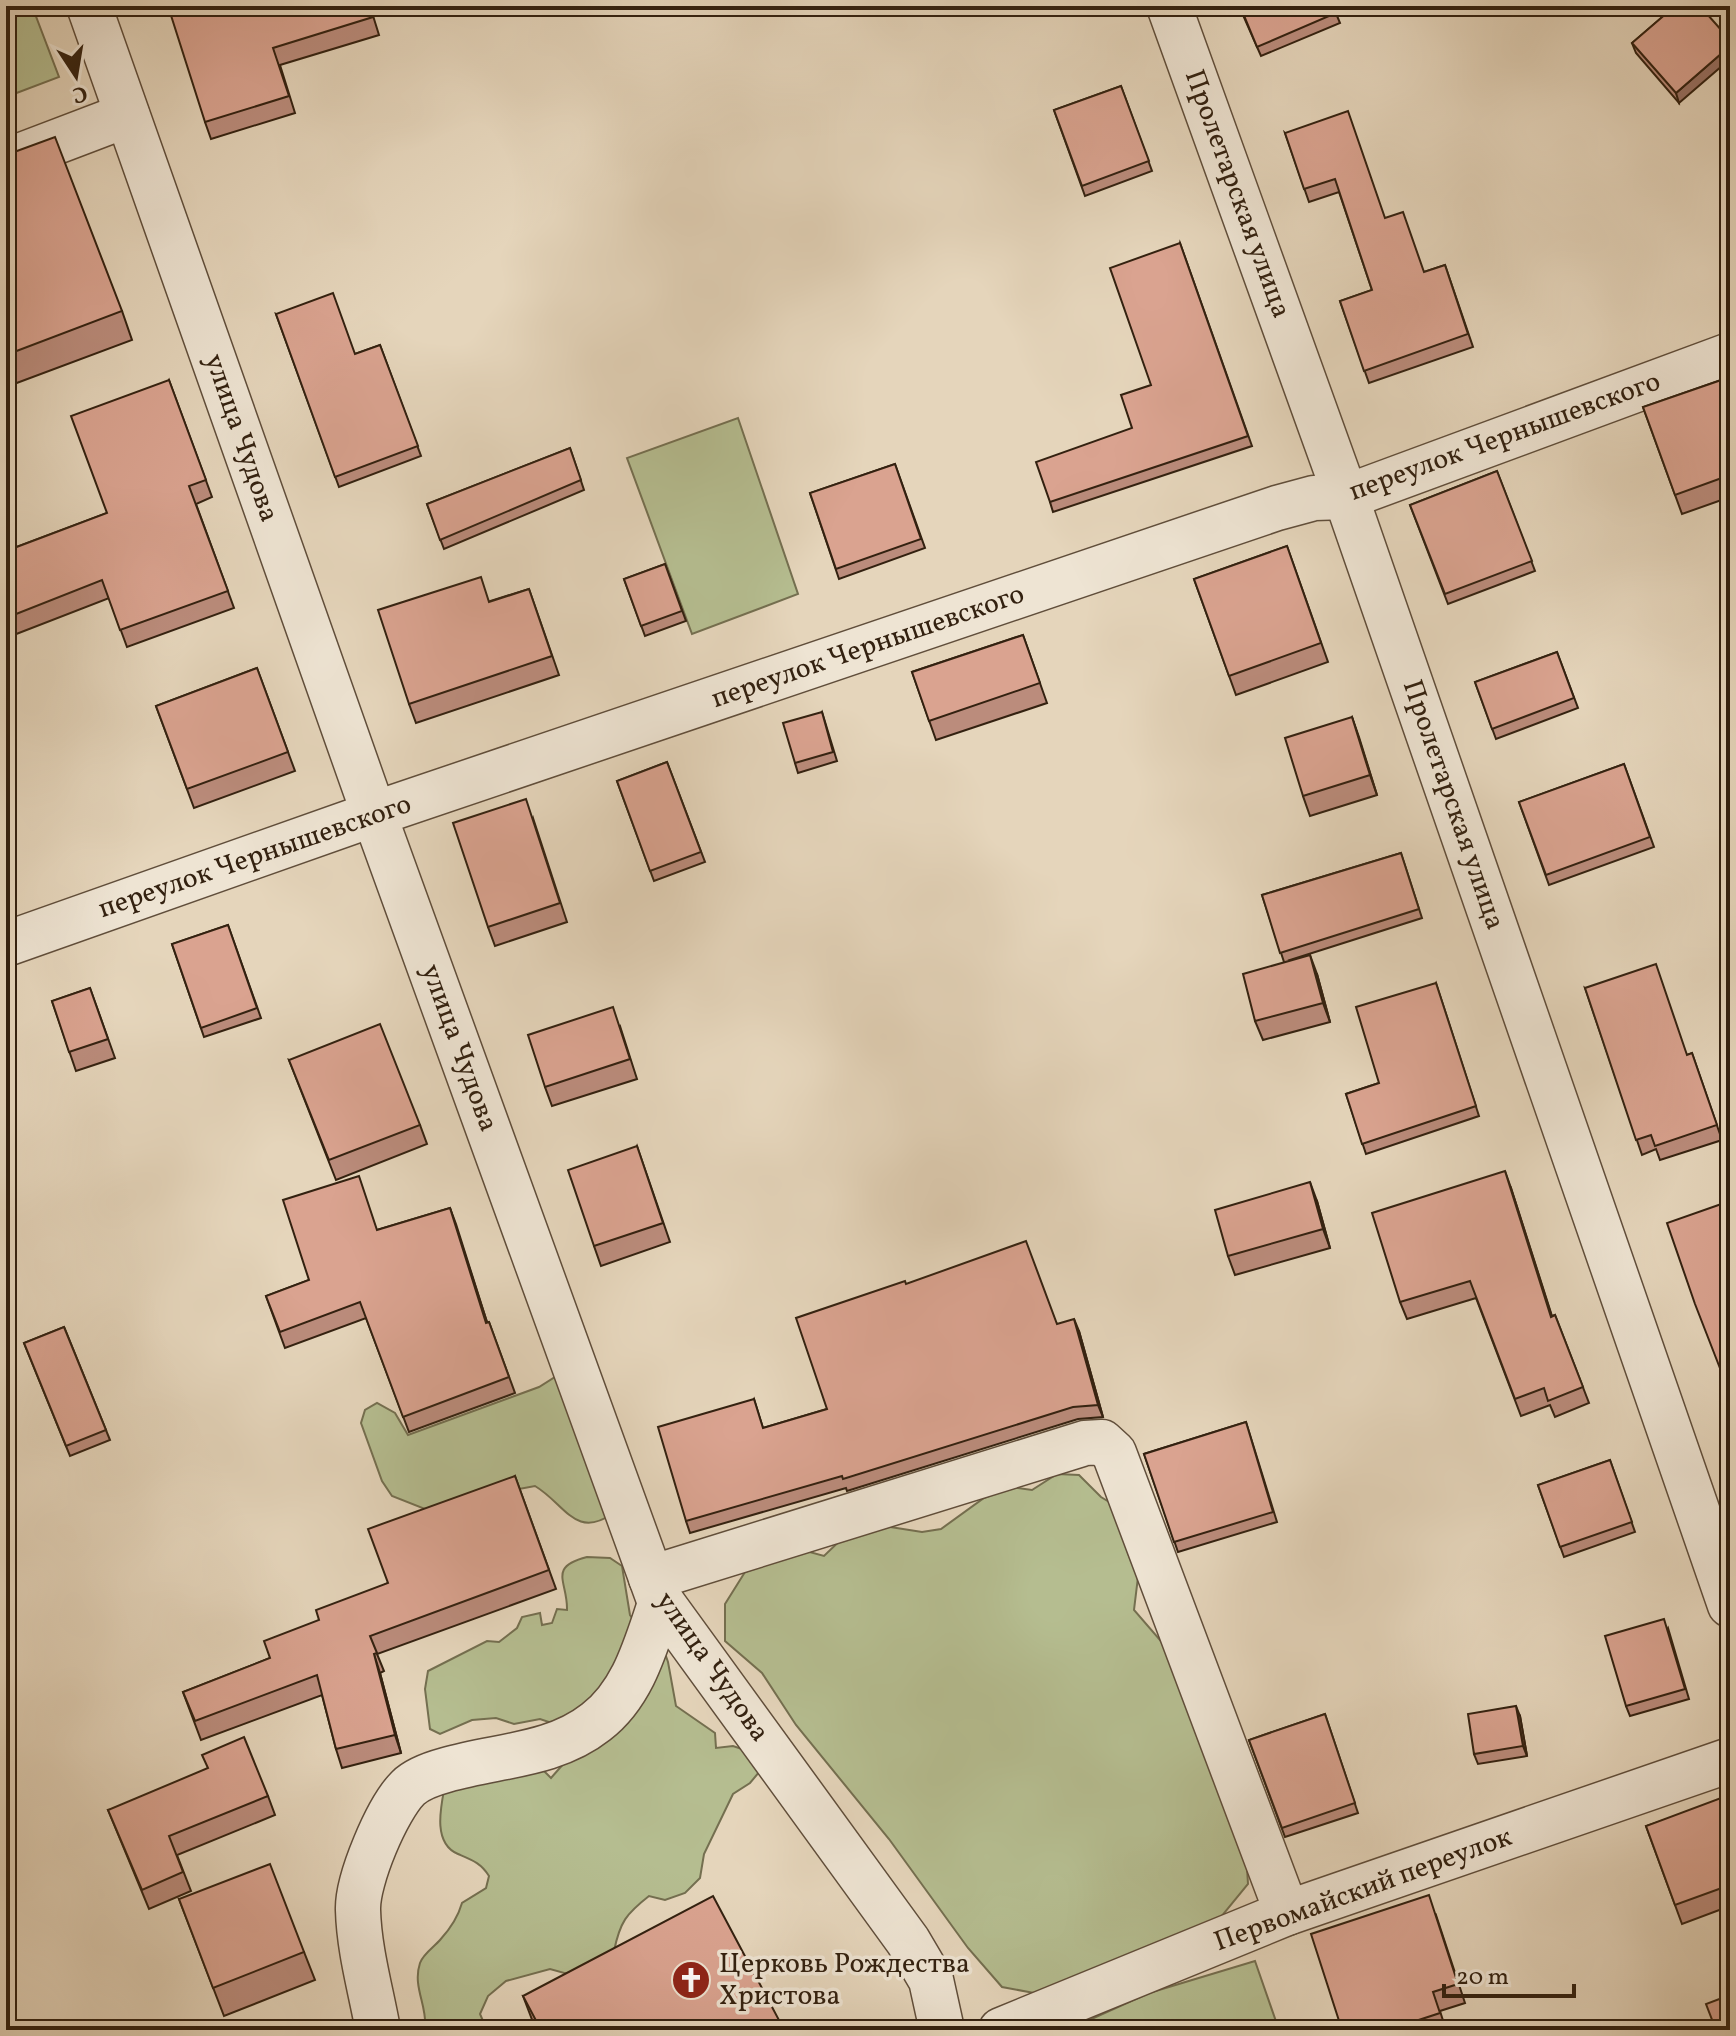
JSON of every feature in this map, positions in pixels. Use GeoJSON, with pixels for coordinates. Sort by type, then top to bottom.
{"type":"FeatureCollection","features":[{"type":"Feature","properties":{"kind":"street","name":"улица Чудова"},"geometry":{"type":"LineString","coordinates":[[89,6],[374,814],[656,1589],[908,1941],[931,1980],[942,2030]]}},
{"type":"Feature","properties":{"kind":"street","name":"Пролетарская улица"},"geometry":{"type":"LineString","coordinates":[[1169,6],[1346,497],[1730,1605]]}},
{"type":"Feature","properties":{"kind":"street"},"geometry":{"type":"LineString","coordinates":[[6,161],[127,115]]}},
{"type":"Feature","properties":{"kind":"street","name":"переулок Чернышевского"},"geometry":{"type":"LineString","coordinates":[[6,944],[374,814],[1277,508],[1314,498],[1346,497],[1730,355]]}},
{"type":"Feature","properties":{"kind":"street"},"geometry":{"type":"LineString","coordinates":[[378,2030],[358,1908],[361,1883],[389,1818],[408,1787],[446,1770],[524,1756],[569,1738],[596,1722],[622,1695],[635,1671],[656,1589],[1085,1443],[1102,1442],[1114,1453],[1287,1913]]}},
{"type":"Feature","properties":{"kind":"street","name":"Первомайский переулок"},"geometry":{"type":"LineString","coordinates":[[1001,2030],[1287,1913],[1730,1760]]}},
{"type":"Feature","properties":{"kind":"green space"},"geometry":{"type":"Polygon","coordinates":[[[6,6],[32,6],[59,77],[6,97],[6,6]]]}},
{"type":"Feature","properties":{"kind":"green space"},"geometry":{"type":"Polygon","coordinates":[[[738,418],[798,594],[692,634],[627,458],[738,418]]]}},
{"type":"Feature","properties":{"kind":"green space"},"geometry":{"type":"Polygon","coordinates":[[[555,1377],[612,1514],[599,1521],[579,1521],[535,1486],[435,1513],[392,1496],[382,1481],[361,1423],[365,1410],[377,1403],[395,1413],[408,1435],[539,1387],[555,1377]]]}},
{"type":"Feature","properties":{"kind":"green space"},"geometry":{"type":"Polygon","coordinates":[[[1057,1474],[1079,1475],[1101,1497],[1124,1511],[1128,1553],[1138,1577],[1134,1610],[1173,1655],[1245,1837],[1248,1884],[1221,1917],[1034,1993],[1002,1987],[968,1948],[889,1839],[796,1725],[762,1673],[725,1641],[725,1604],[745,1572],[806,1551],[824,1556],[849,1532],[884,1526],[922,1532],[941,1529],[984,1498],[1011,1487],[1032,1490],[1057,1474]]]}},
{"type":"Feature","properties":{"kind":"green space"},"geometry":{"type":"Polygon","coordinates":[[[587,1557],[610,1558],[622,1566],[630,1615],[641,1629],[661,1642],[676,1706],[715,1733],[716,1748],[733,1746],[754,1753],[760,1771],[750,1783],[733,1794],[704,1854],[700,1878],[685,1893],[665,1900],[649,1896],[641,1902],[622,1926],[614,1951],[575,1976],[550,1969],[506,1981],[488,1996],[480,2014],[487,2030],[425,2030],[418,1980],[420,1963],[451,1927],[462,1903],[486,1888],[489,1876],[479,1865],[450,1849],[444,1842],[440,1823],[445,1785],[533,1760],[551,1778],[573,1753],[564,1727],[540,1719],[514,1724],[496,1718],[472,1720],[440,1734],[430,1729],[425,1689],[428,1671],[487,1641],[499,1642],[517,1628],[522,1617],[540,1613],[542,1625],[552,1623],[557,1609],[567,1610],[563,1571],[575,1561],[587,1557]]]}},
{"type":"Feature","properties":{"kind":"green space"},"geometry":{"type":"Polygon","coordinates":[[[1255,1961],[1279,2030],[1067,2030],[1149,1993],[1255,1961]]]}},
{"type":"Feature","properties":{"kind":"building"},"geometry":{"type":"Polygon","coordinates":[[[168,6],[369,6],[373,17],[273,48],[289,96],[205,122],[168,6]]]}},
{"type":"Feature","properties":{"kind":"building"},"geometry":{"type":"Polygon","coordinates":[[[1240,6],[1333,6],[1336,13],[1257,47],[1240,6]]]}},
{"type":"Feature","properties":{"kind":"building"},"geometry":{"type":"Polygon","coordinates":[[[1675,6],[1700,6],[1730,40],[1730,46],[1676,93],[1632,43],[1675,6]]]}},
{"type":"Feature","properties":{"kind":"building"},"geometry":{"type":"Polygon","coordinates":[[[1121,86],[1149,161],[1082,186],[1054,110],[1121,86]]]}},
{"type":"Feature","properties":{"kind":"building"},"geometry":{"type":"Polygon","coordinates":[[[1348,111],[1385,218],[1403,212],[1424,272],[1445,265],[1468,334],[1364,371],[1340,301],[1372,290],[1335,179],[1304,189],[1285,133],[1348,111]]]}},
{"type":"Feature","properties":{"kind":"building"},"geometry":{"type":"Polygon","coordinates":[[[55,137],[122,311],[6,355],[6,303],[13,300],[6,281],[6,155],[55,137]]]}},
{"type":"Feature","properties":{"kind":"building"},"geometry":{"type":"Polygon","coordinates":[[[1180,243],[1248,436],[1050,502],[1036,462],[1132,428],[1121,395],[1151,385],[1110,268],[1180,243]]]}},
{"type":"Feature","properties":{"kind":"building"},"geometry":{"type":"Polygon","coordinates":[[[333,293],[355,354],[380,345],[418,446],[335,477],[276,314],[333,293]]]}},
{"type":"Feature","properties":{"kind":"building"},"geometry":{"type":"Polygon","coordinates":[[[1730,377],[1730,475],[1675,495],[1643,407],[1730,377]]]}},
{"type":"Feature","properties":{"kind":"building"},"geometry":{"type":"Polygon","coordinates":[[[169,380],[206,480],[189,486],[228,591],[120,630],[102,580],[6,618],[6,551],[107,513],[71,416],[169,380]]]}},
{"type":"Feature","properties":{"kind":"building"},"geometry":{"type":"Polygon","coordinates":[[[570,448],[581,480],[440,540],[427,504],[570,448]]]}},
{"type":"Feature","properties":{"kind":"building"},"geometry":{"type":"Polygon","coordinates":[[[895,464],[921,539],[836,569],[810,493],[895,464]]]}},
{"type":"Feature","properties":{"kind":"building"},"geometry":{"type":"Polygon","coordinates":[[[1497,471],[1532,561],[1445,594],[1410,505],[1497,471]]]}},
{"type":"Feature","properties":{"kind":"building"},"geometry":{"type":"Polygon","coordinates":[[[1287,546],[1321,643],[1229,676],[1194,579],[1287,546]]]}},
{"type":"Feature","properties":{"kind":"building"},"geometry":{"type":"Polygon","coordinates":[[[665,564],[682,611],[641,626],[624,579],[665,564]]]}},
{"type":"Feature","properties":{"kind":"building"},"geometry":{"type":"Polygon","coordinates":[[[481,577],[489,602],[529,589],[552,656],[409,704],[378,610],[481,577]]]}},
{"type":"Feature","properties":{"kind":"building"},"geometry":{"type":"Polygon","coordinates":[[[1023,635],[1040,683],[929,721],[912,672],[1023,635]]]}},
{"type":"Feature","properties":{"kind":"building"},"geometry":{"type":"Polygon","coordinates":[[[1557,652],[1574,698],[1492,729],[1475,682],[1557,652]]]}},
{"type":"Feature","properties":{"kind":"building"},"geometry":{"type":"Polygon","coordinates":[[[257,668],[288,752],[187,789],[156,706],[257,668]]]}},
{"type":"Feature","properties":{"kind":"building"},"geometry":{"type":"Polygon","coordinates":[[[822,712],[833,752],[795,763],[783,723],[822,712]]]}},
{"type":"Feature","properties":{"kind":"building"},"geometry":{"type":"Polygon","coordinates":[[[1352,717],[1370,775],[1303,796],[1285,738],[1352,717]]]}},
{"type":"Feature","properties":{"kind":"building"},"geometry":{"type":"Polygon","coordinates":[[[667,762],[701,852],[650,871],[617,781],[667,762]]]}},
{"type":"Feature","properties":{"kind":"building"},"geometry":{"type":"Polygon","coordinates":[[[1624,764],[1650,837],[1546,875],[1519,802],[1624,764]]]}},
{"type":"Feature","properties":{"kind":"building"},"geometry":{"type":"Polygon","coordinates":[[[526,799],[560,903],[488,927],[453,823],[526,799]]]}},
{"type":"Feature","properties":{"kind":"building"},"geometry":{"type":"Polygon","coordinates":[[[1401,853],[1419,909],[1280,953],[1262,895],[1401,853]]]}},
{"type":"Feature","properties":{"kind":"building"},"geometry":{"type":"Polygon","coordinates":[[[228,925],[257,1008],[201,1028],[172,944],[228,925]]]}},
{"type":"Feature","properties":{"kind":"building"},"geometry":{"type":"Polygon","coordinates":[[[1310,955],[1323,1003],[1255,1021],[1243,974],[1310,955]]]}},
{"type":"Feature","properties":{"kind":"building"},"geometry":{"type":"Polygon","coordinates":[[[1656,964],[1687,1055],[1692,1053],[1717,1125],[1655,1146],[1651,1135],[1636,1140],[1585,988],[1656,964]]]}},
{"type":"Feature","properties":{"kind":"building"},"geometry":{"type":"Polygon","coordinates":[[[1436,983],[1476,1106],[1362,1144],[1346,1094],[1379,1083],[1356,1007],[1436,983]]]}},
{"type":"Feature","properties":{"kind":"building"},"geometry":{"type":"Polygon","coordinates":[[[90,988],[108,1039],[69,1052],[52,1001],[90,988]]]}},
{"type":"Feature","properties":{"kind":"building"},"geometry":{"type":"Polygon","coordinates":[[[613,1007],[630,1059],[545,1087],[528,1035],[613,1007]]]}},
{"type":"Feature","properties":{"kind":"building"},"geometry":{"type":"Polygon","coordinates":[[[380,1024],[420,1125],[329,1160],[289,1060],[380,1024]]]}},
{"type":"Feature","properties":{"kind":"building"},"geometry":{"type":"Polygon","coordinates":[[[637,1146],[663,1223],[594,1246],[568,1170],[637,1146]]]}},
{"type":"Feature","properties":{"kind":"building"},"geometry":{"type":"Polygon","coordinates":[[[1505,1171],[1551,1317],[1555,1315],[1583,1387],[1548,1401],[1544,1388],[1515,1399],[1470,1281],[1400,1302],[1372,1213],[1505,1171]]]}},
{"type":"Feature","properties":{"kind":"building"},"geometry":{"type":"Polygon","coordinates":[[[359,1176],[377,1230],[450,1208],[486,1323],[489,1322],[509,1377],[403,1417],[360,1302],[280,1332],[266,1296],[309,1280],[283,1200],[359,1176]]]}},
{"type":"Feature","properties":{"kind":"building"},"geometry":{"type":"Polygon","coordinates":[[[1310,1182],[1323,1229],[1228,1256],[1215,1210],[1310,1182]]]}},
{"type":"Feature","properties":{"kind":"building"},"geometry":{"type":"Polygon","coordinates":[[[1730,1201],[1730,1394],[1667,1223],[1730,1201]]]}},
{"type":"Feature","properties":{"kind":"building"},"geometry":{"type":"Polygon","coordinates":[[[1026,1241],[1057,1324],[1074,1319],[1098,1405],[1073,1407],[843,1479],[842,1476],[686,1521],[658,1427],[754,1399],[763,1428],[827,1409],[796,1318],[905,1281],[906,1284],[1026,1241]]]}},
{"type":"Feature","properties":{"kind":"building"},"geometry":{"type":"Polygon","coordinates":[[[64,1327],[106,1430],[66,1446],[24,1343],[64,1327]]]}},
{"type":"Feature","properties":{"kind":"building"},"geometry":{"type":"Polygon","coordinates":[[[1246,1422],[1273,1512],[1174,1542],[1144,1454],[1246,1422]]]}},
{"type":"Feature","properties":{"kind":"building"},"geometry":{"type":"Polygon","coordinates":[[[1610,1460],[1632,1522],[1560,1547],[1538,1485],[1610,1460]]]}},
{"type":"Feature","properties":{"kind":"building"},"geometry":{"type":"Polygon","coordinates":[[[515,1476],[549,1570],[370,1636],[377,1653],[374,1654],[395,1735],[336,1749],[317,1675],[195,1721],[183,1692],[270,1658],[264,1641],[319,1620],[316,1610],[388,1583],[368,1529],[515,1476]]]}},
{"type":"Feature","properties":{"kind":"building"},"geometry":{"type":"Polygon","coordinates":[[[1664,1619],[1685,1689],[1626,1706],[1605,1636],[1664,1619]]]}},
{"type":"Feature","properties":{"kind":"building"},"geometry":{"type":"Polygon","coordinates":[[[1516,1706],[1523,1746],[1474,1754],[1468,1714],[1516,1706]]]}},
{"type":"Feature","properties":{"kind":"building"},"geometry":{"type":"Polygon","coordinates":[[[1325,1714],[1355,1803],[1282,1828],[1249,1740],[1325,1714]]]}},
{"type":"Feature","properties":{"kind":"building"},"geometry":{"type":"Polygon","coordinates":[[[244,1737],[268,1796],[169,1836],[183,1872],[142,1890],[108,1810],[208,1768],[202,1755],[244,1737]]]}},
{"type":"Feature","properties":{"kind":"building"},"geometry":{"type":"Polygon","coordinates":[[[1729,1795],[1730,1885],[1675,1905],[1646,1826],[1729,1795]]]}},
{"type":"Feature","properties":{"kind":"building"},"geometry":{"type":"Polygon","coordinates":[[[270,1864],[304,1952],[213,1988],[179,1899],[270,1864]]]}},
{"type":"Feature","properties":{"kind":"building"},"geometry":{"type":"Polygon","coordinates":[[[1429,1895],[1458,1984],[1433,1992],[1440,2013],[1388,2030],[1342,2030],[1311,1934],[1429,1895]]]}},
{"type":"Feature","properties":{"kind":"building"},"geometry":{"type":"Polygon","coordinates":[[[713,1896],[780,2022],[765,2030],[541,2030],[523,1996],[713,1896]]]}},
{"type":"Feature","properties":{"kind":"building"},"geometry":{"type":"Polygon","coordinates":[[[1730,1995],[1730,2030],[1716,2030],[1706,2004],[1730,1995]]]}},
{"type":"Feature","properties":{"kind":"place","name":"Церковь Рождества Христова"},"geometry":{"type":"Point","coordinates":[691,1980]}}]}
